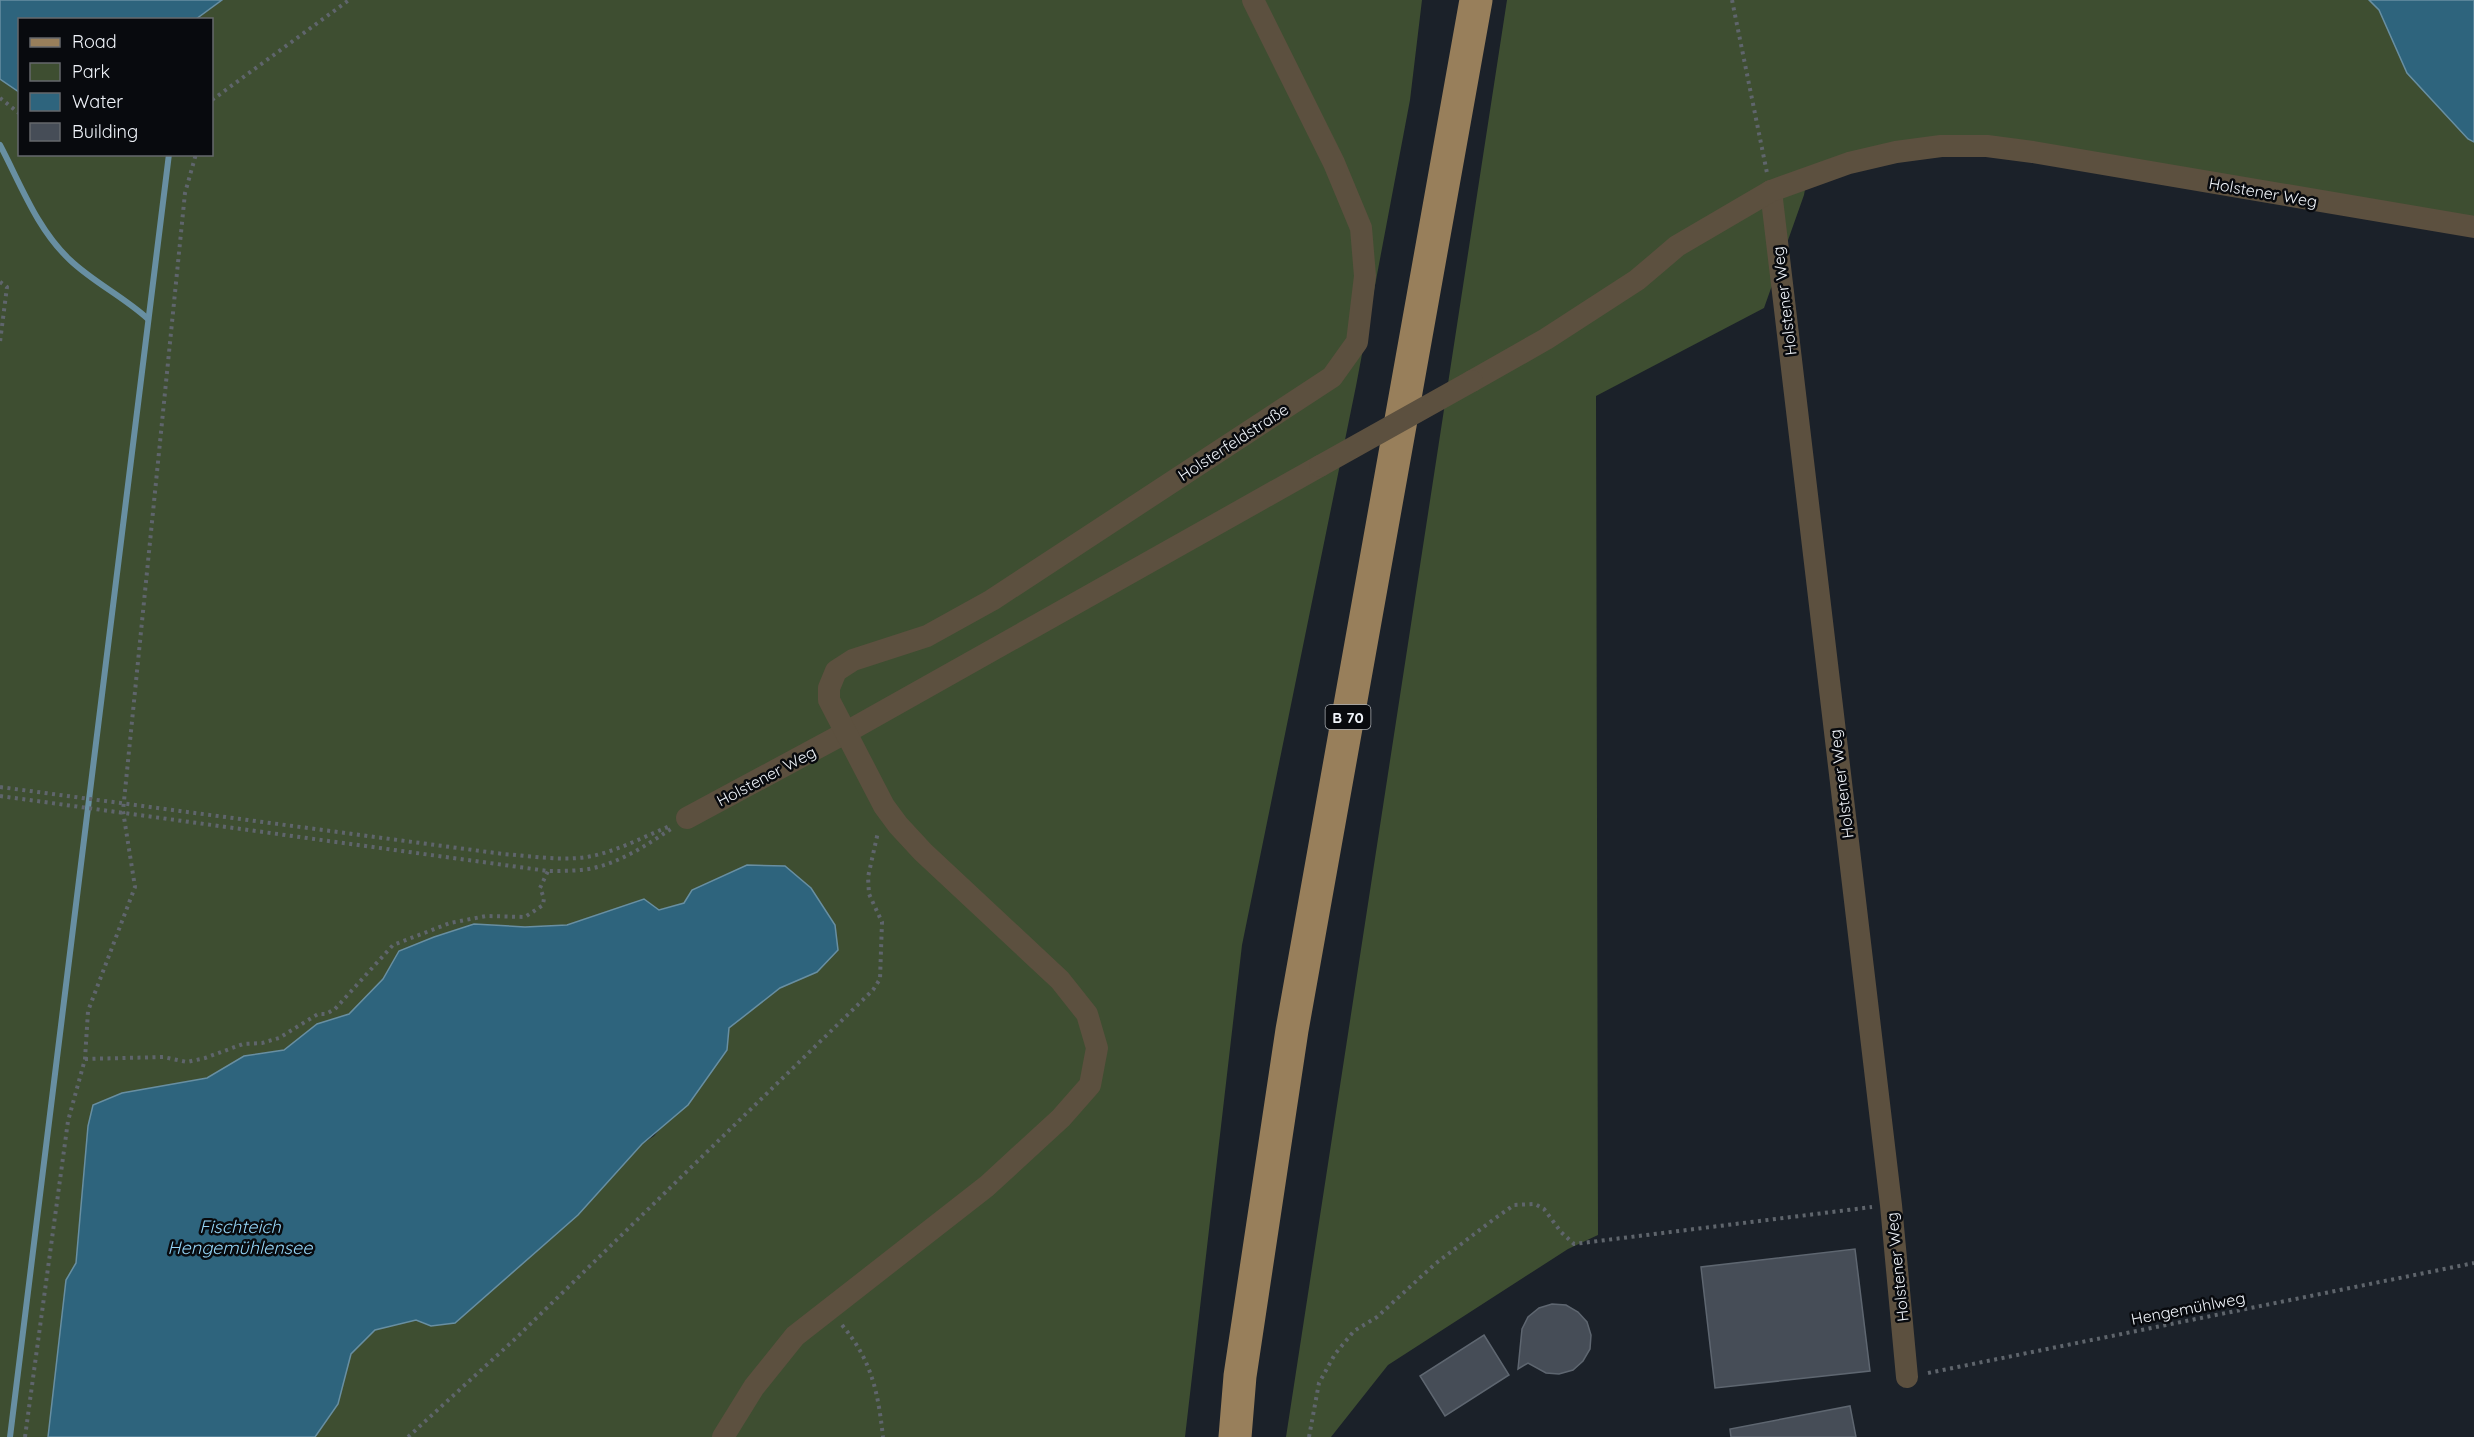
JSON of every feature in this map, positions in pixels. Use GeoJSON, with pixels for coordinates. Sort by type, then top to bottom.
{"type":"FeatureCollection","features":[{"type":"Feature","properties":{"kind":"main road","name":"B 70"},"geometry":{"type":"LineString","coordinates":[[1235,1437],[1240,1376],[1292,1030],[1476,0]]}},
{"type":"Feature","properties":{"kind":"street","name":"Holsterfeldstraße"},"geometry":{"type":"LineString","coordinates":[[845,733],[829,700],[829,688],[836,671],[853,660],[927,636],[992,600],[1332,377],[1357,342],[1365,276],[1361,228],[1334,163],[1253,0]]}},
{"type":"Feature","properties":{"kind":"street","name":"Holstener Weg"},"geometry":{"type":"LineString","coordinates":[[687,818],[845,733],[1546,339],[1637,280],[1677,246],[1771,191],[1809,176],[1896,152],[1941,146],[1988,146],[2474,227]]}},
{"type":"Feature","properties":{"kind":"street","name":"Holstener Weg"},"geometry":{"type":"LineString","coordinates":[[1771,191],[1891,1205],[1908,1377]]}},
{"type":"Feature","properties":{"kind":"street"},"geometry":{"type":"LineString","coordinates":[[723,1437],[754,1387],[795,1336],[987,1186],[1061,1118],[1090,1085],[1097,1048],[1087,1014],[1060,980],[923,852],[898,825],[884,806],[845,733]]}},
{"type":"Feature","properties":{"kind":"path"},"geometry":{"type":"LineString","coordinates":[[213,99],[349,0]]}},
{"type":"Feature","properties":{"kind":"path"},"geometry":{"type":"LineString","coordinates":[[1732,0],[1771,191]]}},
{"type":"Feature","properties":{"kind":"path"},"geometry":{"type":"LineString","coordinates":[[0,98],[18,112]]}},
{"type":"Feature","properties":{"kind":"path"},"geometry":{"type":"LineString","coordinates":[[25,1437],[68,1121],[85,1059],[88,1011],[135,887],[123,812],[185,193],[195,156]]}},
{"type":"Feature","properties":{"kind":"path"},"geometry":{"type":"LineString","coordinates":[[0,282],[7,287],[0,342]]}},
{"type":"Feature","properties":{"kind":"path"},"geometry":{"type":"LineString","coordinates":[[0,787],[491,852],[561,859],[613,850],[687,818]]}},
{"type":"Feature","properties":{"kind":"path"},"geometry":{"type":"LineString","coordinates":[[0,796],[548,871],[584,870],[614,861],[637,850],[687,818]]}},
{"type":"Feature","properties":{"kind":"path"},"geometry":{"type":"LineString","coordinates":[[408,1437],[515,1339],[873,990],[880,979],[882,922],[869,894],[868,877],[884,806]]}},
{"type":"Feature","properties":{"kind":"path"},"geometry":{"type":"LineString","coordinates":[[85,1059],[163,1057],[187,1062],[243,1044],[262,1043],[279,1038],[318,1014],[326,1014],[335,1009],[393,945],[450,923],[486,916],[525,917],[543,905],[544,898],[540,888],[548,871]]}},
{"type":"Feature","properties":{"kind":"path"},"geometry":{"type":"LineString","coordinates":[[1309,1437],[1319,1383],[1335,1354],[1354,1331],[1377,1317],[1435,1264],[1514,1205],[1535,1204],[1544,1209],[1561,1232],[1574,1244],[1891,1205]]}},
{"type":"Feature","properties":{"kind":"path","name":"Hengemühlweg"},"geometry":{"type":"LineString","coordinates":[[1908,1377],[2474,1263]]}},
{"type":"Feature","properties":{"kind":"path"},"geometry":{"type":"LineString","coordinates":[[828,1309],[853,1338],[870,1368],[878,1394],[883,1437]]}},
{"type":"Feature","properties":{"kind":"green space"},"geometry":{"type":"Polygon","coordinates":[[[223,0],[1422,0],[1410,100],[1356,386],[1242,945],[1185,1437],[315,1437],[338,1404],[351,1354],[375,1329],[416,1320],[431,1326],[455,1323],[578,1215],[642,1144],[654,1136],[727,1050],[729,1028],[780,988],[817,972],[684,903],[658,910],[644,900],[567,925],[525,927],[474,924],[399,951],[383,979],[349,1014],[317,1024],[284,1050],[244,1056],[207,1078],[122,1093],[88,1126],[76,1263],[66,1280],[48,1437],[0,1437],[0,79],[18,92],[18,156],[213,156],[213,18],[197,18],[223,0]]]}},
{"type":"Feature","properties":{"kind":"green space"},"geometry":{"type":"Polygon","coordinates":[[[1507,0],[2474,0],[2474,226],[1988,143],[1808,173],[1804,195],[1764,308],[1596,396],[1598,1235],[1568,1249],[1388,1365],[1331,1437],[1286,1437],[1507,0]]]}},
{"type":"Feature","properties":{"kind":"water"},"geometry":{"type":"Polygon","coordinates":[[[0,0],[222,0],[197,18],[18,18],[18,91],[0,79],[0,0]]]}},
{"type":"Feature","properties":{"kind":"water"},"geometry":{"type":"Polygon","coordinates":[[[2369,0],[2474,0],[2474,142],[2468,139],[2407,73],[2379,10],[2369,0]]]}},
{"type":"Feature","properties":{"kind":"water","name":"Fischteich Hengemühlensee"},"geometry":{"type":"Polygon","coordinates":[[[747,865],[785,866],[811,888],[835,925],[838,950],[817,972],[780,988],[729,1028],[727,1050],[688,1105],[642,1144],[578,1215],[455,1323],[431,1326],[416,1320],[375,1330],[351,1354],[338,1404],[315,1437],[48,1437],[66,1280],[76,1263],[88,1126],[93,1105],[122,1093],[207,1078],[244,1056],[284,1050],[317,1024],[349,1014],[383,979],[399,951],[434,937],[474,924],[525,927],[567,925],[644,899],[659,910],[684,903],[692,890],[747,865]]]}},
{"type":"Feature","properties":{"kind":"building"},"geometry":{"type":"Polygon","coordinates":[[[1855,1249],[1870,1371],[1715,1388],[1701,1267],[1855,1249]]]}},
{"type":"Feature","properties":{"kind":"building"},"geometry":{"type":"Polygon","coordinates":[[[1552,1304],[1566,1305],[1578,1312],[1587,1322],[1591,1335],[1590,1349],[1583,1361],[1573,1370],[1559,1374],[1546,1373],[1528,1363],[1518,1369],[1522,1329],[1528,1317],[1539,1308],[1552,1304]]]}},
{"type":"Feature","properties":{"kind":"building"},"geometry":{"type":"Polygon","coordinates":[[[1484,1335],[1509,1375],[1445,1416],[1420,1376],[1484,1335]]]}},
{"type":"Feature","properties":{"kind":"building"},"geometry":{"type":"Polygon","coordinates":[[[1850,1406],[1856,1437],[1731,1437],[1730,1429],[1850,1406]]]}},
{"type":"Feature","properties":{"kind":"waterway"},"geometry":{"type":"LineString","coordinates":[[0,145],[30,206],[58,248],[98,283],[148,319]]}},
{"type":"Feature","properties":{"kind":"waterway"},"geometry":{"type":"LineString","coordinates":[[10,1437],[169,156]]}}]}
